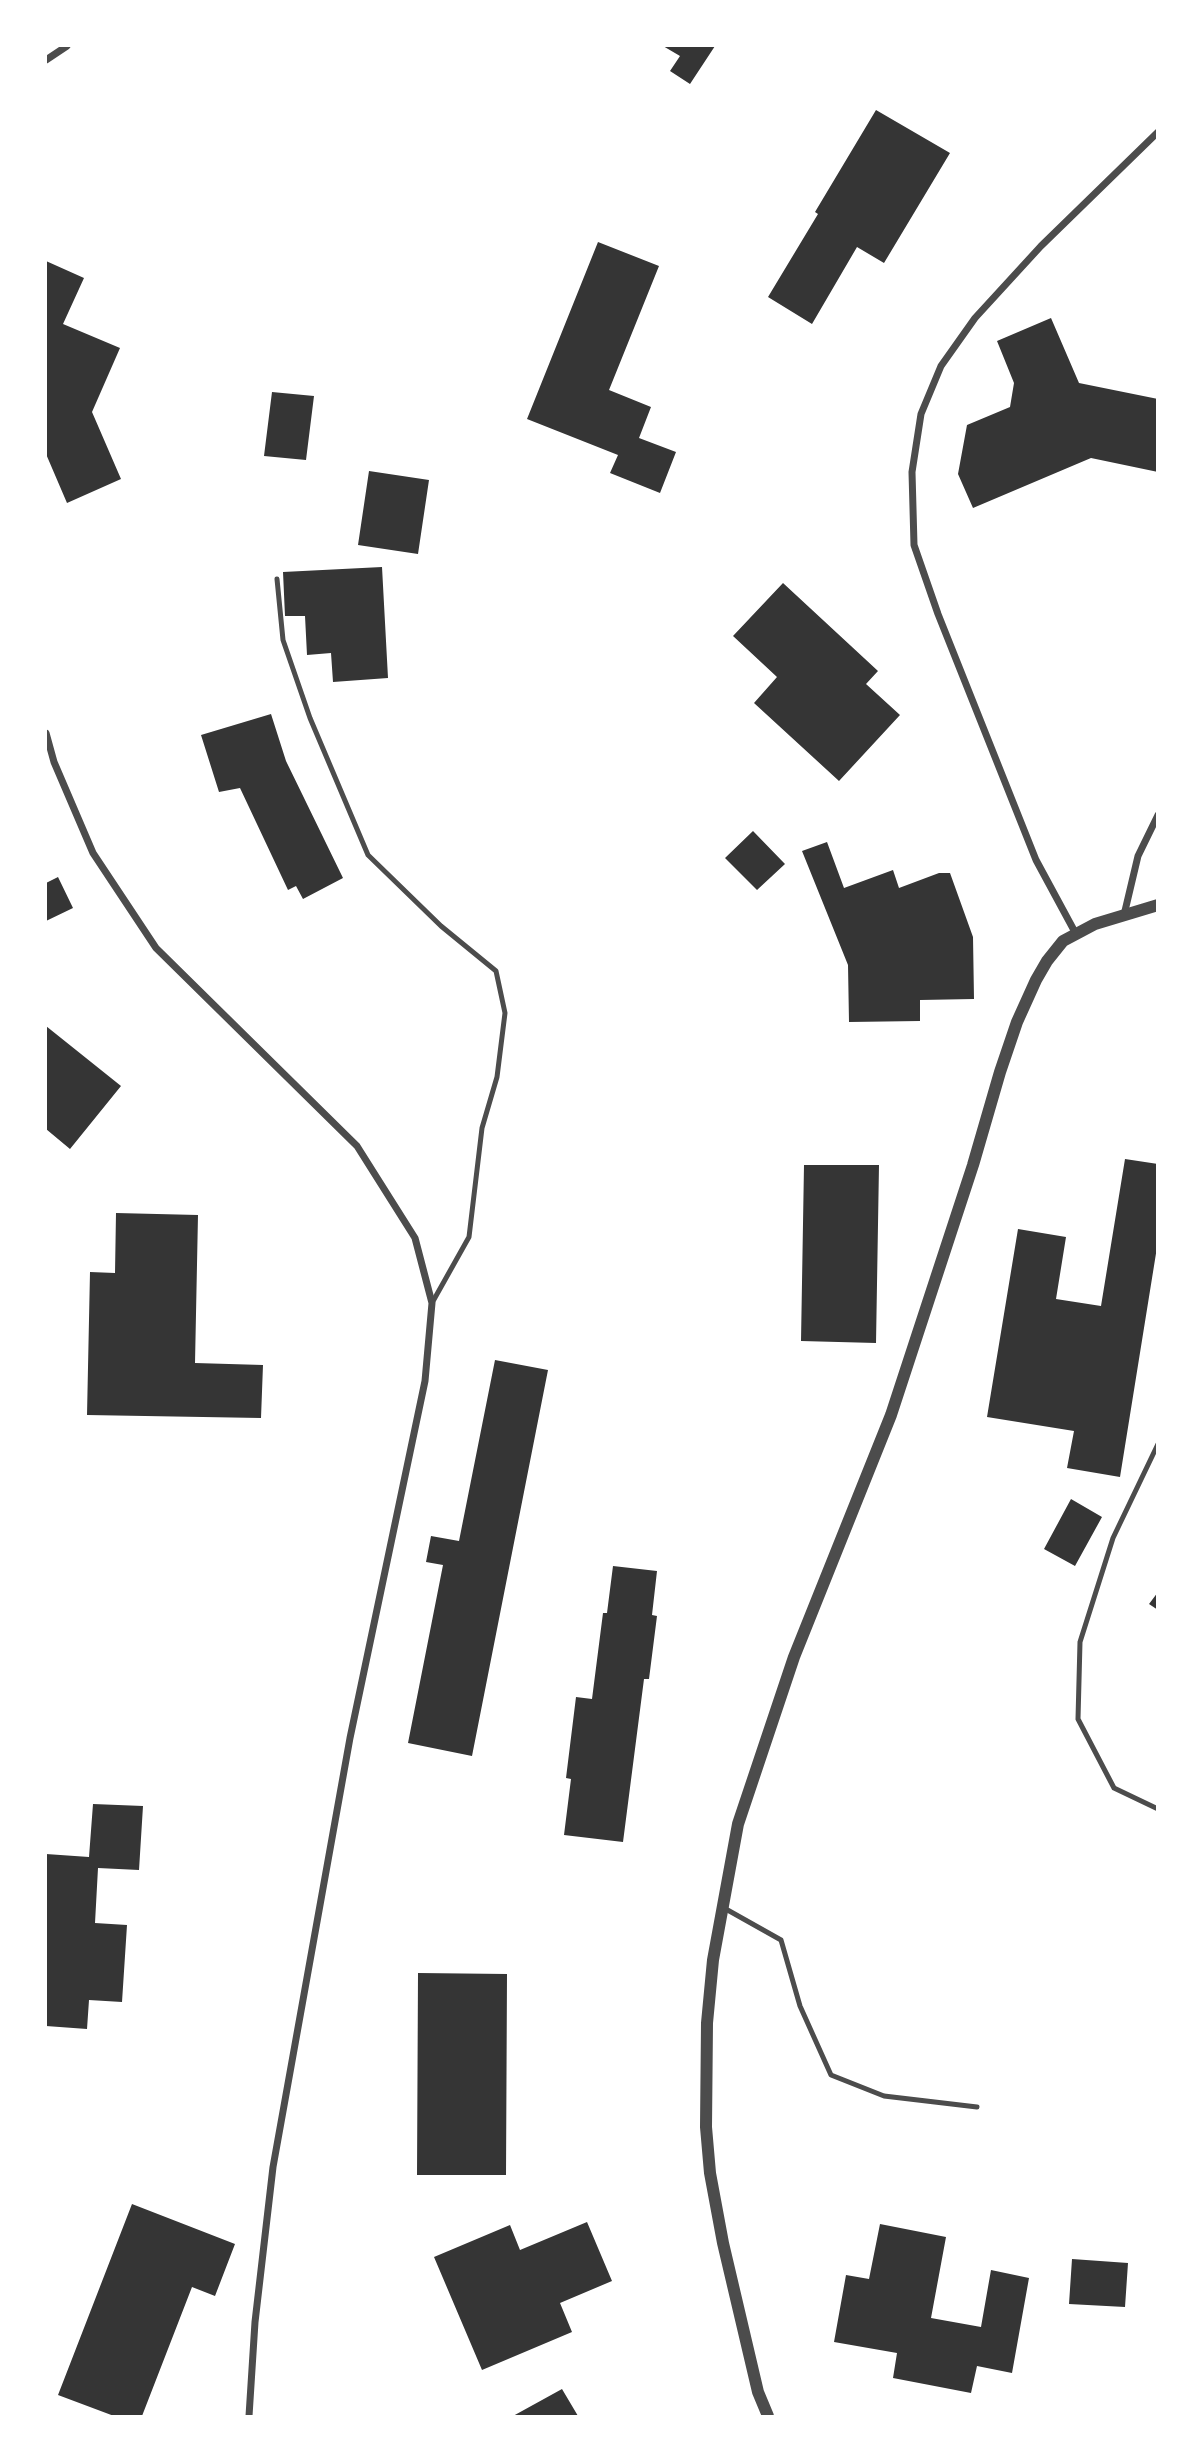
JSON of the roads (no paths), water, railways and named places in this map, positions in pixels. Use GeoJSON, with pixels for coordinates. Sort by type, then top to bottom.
{"type":"FeatureCollection","features":[{"type":"Feature","properties":{"kind":"street"},"geometry":{"type":"LineString","coordinates":[[46,60],[67,46]]}},
{"type":"Feature","properties":{"kind":"street"},"geometry":{"type":"LineString","coordinates":[[1076,934],[1036,860],[938,614],[914,545],[912,472],[921,414],[941,366],[975,318],[1041,246],[1157,132]]}},
{"type":"Feature","properties":{"kind":"street"},"geometry":{"type":"LineString","coordinates":[[46,733],[54,762],[93,853],[149,938],[156,948],[357,1146],[415,1238],[432,1303],[425,1381],[350,1738],[273,2167],[255,2322],[249,2417]]}},
{"type":"Feature","properties":{"kind":"street"},"geometry":{"type":"LineString","coordinates":[[1124,915],[1138,856],[1157,815]]}},
{"type":"Feature","properties":{"kind":"street"},"geometry":{"type":"LineString","coordinates":[[768,2417],[758,2392],[723,2243],[708,2150],[705,2092],[707,2023],[722,1906],[738,1824],[763,1743],[822,1582],[891,1415],[1017,1022],[1047,961],[1063,941],[1095,924],[1157,905]]}},
{"type":"Feature","properties":{"kind":"lane"},"geometry":{"type":"LineString","coordinates":[[277,579],[283,640],[329,768],[368,855],[440,926],[496,971],[503,1003],[505,1013],[497,1077],[482,1128],[469,1237],[432,1303]]}},
{"type":"Feature","properties":{"kind":"lane"},"geometry":{"type":"LineString","coordinates":[[1157,1444],[1113,1538],[1080,1642],[1078,1719],[1114,1788],[1157,1809]]}},
{"type":"Feature","properties":{"kind":"lane"},"geometry":{"type":"LineString","coordinates":[[722,1906],[781,1940],[800,2006],[831,2075],[884,2096],[977,2108]]}}]}
